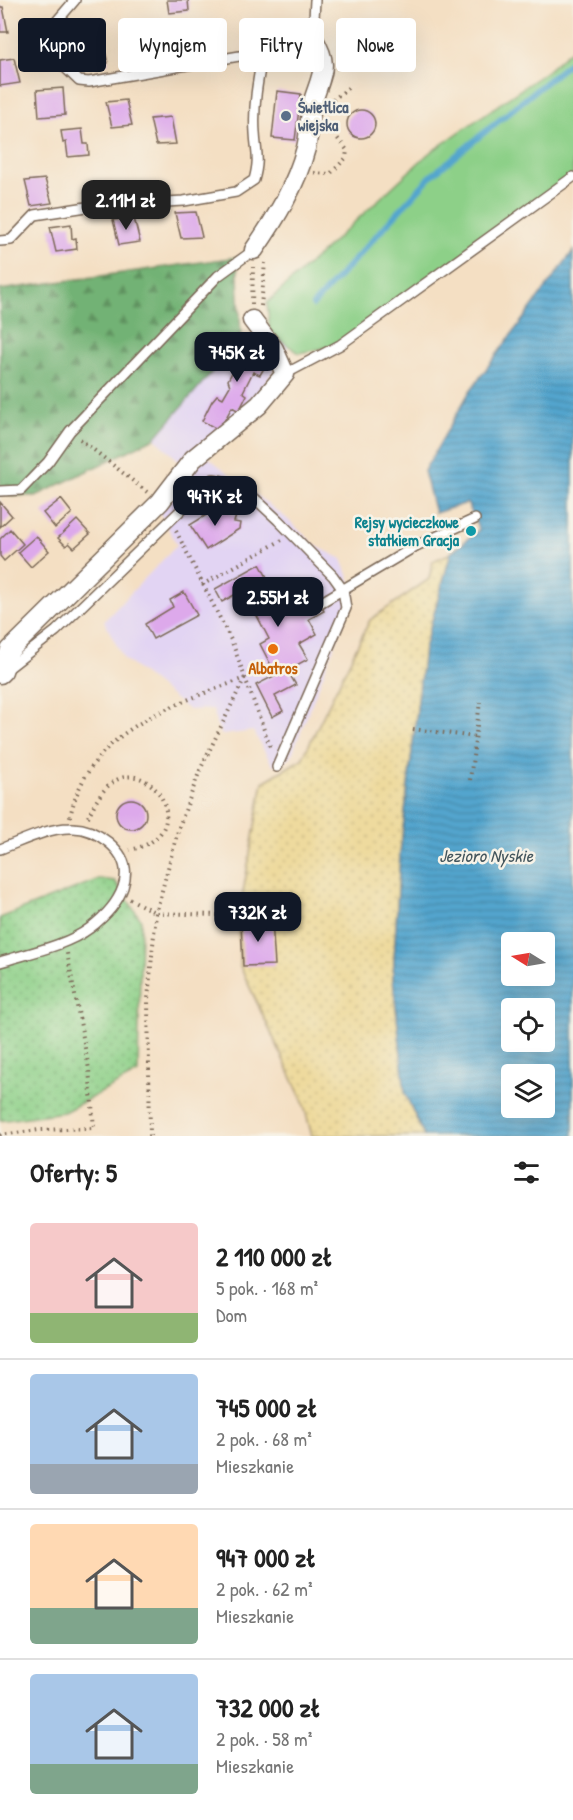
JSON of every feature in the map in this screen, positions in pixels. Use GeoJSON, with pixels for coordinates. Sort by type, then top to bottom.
{"type":"FeatureCollection","features":[{"type":"Feature","properties":{"kind":"street"},"geometry":{"type":"LineString","coordinates":[[259,255],[299,172],[314,98],[321,84],[322,72]]}},
{"type":"Feature","properties":{"kind":"street"},"geometry":{"type":"LineString","coordinates":[[2,673],[10,650],[160,502],[193,459],[259,405],[285,374],[274,349],[256,324]]}},
{"type":"Feature","properties":{"kind":"lane"},"geometry":{"type":"LineString","coordinates":[[75,0],[51,28],[46,44],[52,55],[79,81],[90,82],[239,56]]}},
{"type":"Feature","properties":{"kind":"lane"},"geometry":{"type":"LineString","coordinates":[[314,18],[315,0]]}},
{"type":"Feature","properties":{"kind":"lane"},"geometry":{"type":"LineString","coordinates":[[0,241],[10,240],[35,215],[93,206],[184,201],[236,192],[254,180],[259,161],[255,134],[256,92],[260,72]]}},
{"type":"Feature","properties":{"kind":"lane"},"geometry":{"type":"LineString","coordinates":[[285,374],[340,345],[573,177]]}},
{"type":"Feature","properties":{"kind":"lane"},"geometry":{"type":"LineString","coordinates":[[0,491],[21,490],[48,462],[70,430],[218,276],[259,255]]}},
{"type":"Feature","properties":{"kind":"lane"},"geometry":{"type":"LineString","coordinates":[[2,673],[56,631],[213,478],[233,483],[250,494],[343,590],[346,608],[277,767]]}},
{"type":"Feature","properties":{"kind":"lane"},"geometry":{"type":"LineString","coordinates":[[320,603],[416,546],[475,519]]}},
{"type":"Feature","properties":{"kind":"lane"},"geometry":{"type":"LineString","coordinates":[[0,849],[68,828],[82,828],[103,837],[120,852],[126,879],[121,895],[90,928],[63,941],[0,962]]}},
{"type":"Feature","properties":{"kind":"path"},"geometry":{"type":"LineString","coordinates":[[299,172],[330,174],[346,158],[347,150],[322,119],[312,113]]}},
{"type":"Feature","properties":{"kind":"path"},"geometry":{"type":"LineString","coordinates":[[256,324],[259,255]]}},
{"type":"Feature","properties":{"kind":"path"},"geometry":{"type":"LineString","coordinates":[[256,324],[259,255]]}},
{"type":"Feature","properties":{"kind":"path"},"geometry":{"type":"LineString","coordinates":[[70,430],[160,502]]}},
{"type":"Feature","properties":{"kind":"path"},"geometry":{"type":"LineString","coordinates":[[170,518],[232,642],[271,748]]}},
{"type":"Feature","properties":{"kind":"path"},"geometry":{"type":"LineString","coordinates":[[202,585],[291,536]]}},
{"type":"Feature","properties":{"kind":"path"},"geometry":{"type":"LineString","coordinates":[[68,828],[74,799],[88,771],[112,742],[142,720],[245,677]]}},
{"type":"Feature","properties":{"kind":"path"},"geometry":{"type":"LineString","coordinates":[[150,1136],[148,999],[156,913],[179,827],[200,770],[245,677]]}},
{"type":"Feature","properties":{"kind":"path"},"geometry":{"type":"LineString","coordinates":[[470,780],[480,702]]}},
{"type":"Feature","properties":{"kind":"path"},"geometry":{"type":"LineString","coordinates":[[413,729],[476,737]]}},
{"type":"Feature","properties":{"kind":"path"},"geometry":{"type":"LineString","coordinates":[[82,828],[105,789],[122,777],[138,778],[152,786],[163,798],[166,816],[161,835],[147,846],[120,852]]}},
{"type":"Feature","properties":{"kind":"path"},"geometry":{"type":"LineString","coordinates":[[121,895],[156,913],[277,917]]}},
{"type":"Feature","properties":{"kind":"path"},"geometry":{"type":"LineString","coordinates":[[0,1135],[40,1130],[94,1128],[89,1070],[63,941]]}},
{"type":"Feature","properties":{"kind":"shaded area"},"geometry":{"type":"Polygon","coordinates":[[[270,333],[288,346],[254,403],[205,455],[286,518],[316,546],[342,559],[355,593],[291,757],[273,766],[253,731],[222,735],[213,709],[189,710],[124,659],[104,621],[177,545],[159,511],[192,473],[155,438],[241,338],[270,333]]]}},
{"type":"Feature","properties":{"kind":"green space"},"geometry":{"type":"Polygon","coordinates":[[[573,48],[573,177],[340,345],[299,353],[270,333],[267,303],[428,154],[547,71],[573,48]]]}},
{"type":"Feature","properties":{"kind":"green space"},"geometry":{"type":"Polygon","coordinates":[[[237,257],[241,338],[155,438],[36,496],[0,495],[0,290],[237,257]]]}},
{"type":"Feature","properties":{"kind":"green space"},"geometry":{"type":"Polygon","coordinates":[[[99,879],[115,881],[141,920],[138,1073],[64,1112],[0,1121],[0,918],[99,879]]]}},
{"type":"Feature","properties":{"kind":"sand"},"geometry":{"type":"Polygon","coordinates":[[[451,553],[424,649],[400,854],[393,978],[405,1093],[424,1136],[312,1136],[303,1102],[240,966],[238,920],[263,782],[302,759],[370,620],[429,579],[433,561],[451,553]]]}},
{"type":"Feature","properties":{"kind":"water","name":"Jezioro Nyskie"},"geometry":{"type":"Polygon","coordinates":[[[573,251],[573,1136],[424,1136],[405,1093],[393,978],[400,854],[424,649],[451,553],[479,530],[467,503],[435,513],[424,471],[470,391],[573,251]]]}},
{"type":"Feature","properties":{"kind":"building"},"geometry":{"type":"Polygon","coordinates":[[[167,0],[188,0],[189,11],[169,13],[167,0]]]}},
{"type":"Feature","properties":{"kind":"building"},"geometry":{"type":"Polygon","coordinates":[[[0,7],[3,7],[8,32],[0,32],[0,7]]]}},
{"type":"Feature","properties":{"kind":"building"},"geometry":{"type":"Polygon","coordinates":[[[14,58],[20,83],[0,86],[0,60],[14,58]]]}},
{"type":"Feature","properties":{"kind":"building"},"geometry":{"type":"Polygon","coordinates":[[[63,88],[65,115],[39,117],[37,90],[63,88]]]}},
{"type":"Feature","properties":{"kind":"building","name":"Świetlica wiejska"},"geometry":{"type":"Polygon","coordinates":[[[277,91],[301,94],[295,140],[272,138],[277,91]]]}},
{"type":"Feature","properties":{"kind":"building"},"geometry":{"type":"Polygon","coordinates":[[[126,100],[132,125],[112,127],[106,102],[126,100]]]}},
{"type":"Feature","properties":{"kind":"building"},"geometry":{"type":"Polygon","coordinates":[[[361,110],[371,114],[375,124],[371,134],[361,138],[351,134],[347,124],[351,114],[361,110]]]}},
{"type":"Feature","properties":{"kind":"building"},"geometry":{"type":"Polygon","coordinates":[[[171,117],[176,144],[156,145],[150,119],[171,117]]]}},
{"type":"Feature","properties":{"kind":"building"},"geometry":{"type":"Polygon","coordinates":[[[82,129],[84,144],[88,144],[89,155],[68,157],[66,142],[63,143],[61,131],[82,129]]]}},
{"type":"Feature","properties":{"kind":"building"},"geometry":{"type":"Polygon","coordinates":[[[45,179],[52,203],[31,206],[25,181],[45,179]]]}},
{"type":"Feature","properties":{"kind":"building"},"geometry":{"type":"Polygon","coordinates":[[[196,212],[202,237],[181,238],[175,213],[196,212]]]}},
{"type":"Feature","properties":{"kind":"building"},"geometry":{"type":"Polygon","coordinates":[[[134,218],[140,242],[119,245],[113,220],[134,218]]]}},
{"type":"Feature","properties":{"kind":"building"},"geometry":{"type":"Polygon","coordinates":[[[71,224],[72,239],[76,238],[77,249],[56,252],[50,227],[71,224]]]}},
{"type":"Feature","properties":{"kind":"building"},"geometry":{"type":"Polygon","coordinates":[[[241,340],[268,350],[262,361],[267,363],[260,375],[253,372],[243,392],[247,395],[239,411],[232,407],[219,430],[202,421],[212,401],[217,395],[223,398],[230,386],[228,380],[235,367],[238,369],[240,365],[230,360],[241,340]]]}},
{"type":"Feature","properties":{"kind":"building"},"geometry":{"type":"Polygon","coordinates":[[[61,499],[72,513],[55,528],[43,513],[61,499]]]}},
{"type":"Feature","properties":{"kind":"building"},"geometry":{"type":"Polygon","coordinates":[[[0,502],[12,516],[0,527],[0,502]]]}},
{"type":"Feature","properties":{"kind":"building"},"geometry":{"type":"Polygon","coordinates":[[[221,506],[231,508],[230,515],[236,516],[234,522],[240,523],[239,529],[206,550],[190,525],[221,506]]]}},
{"type":"Feature","properties":{"kind":"building"},"geometry":{"type":"Polygon","coordinates":[[[77,520],[90,534],[74,548],[69,543],[66,546],[58,538],[77,520]]]}},
{"type":"Feature","properties":{"kind":"building"},"geometry":{"type":"Polygon","coordinates":[[[10,529],[23,544],[4,561],[0,556],[0,539],[10,529]]]}},
{"type":"Feature","properties":{"kind":"building"},"geometry":{"type":"Polygon","coordinates":[[[36,536],[49,551],[31,567],[18,552],[36,536]]]}},
{"type":"Feature","properties":{"kind":"building"},"geometry":{"type":"Polygon","coordinates":[[[260,564],[277,596],[299,584],[308,599],[315,595],[324,611],[309,619],[317,634],[299,644],[308,659],[287,670],[296,685],[275,696],[283,711],[272,717],[256,685],[276,675],[260,644],[269,639],[253,608],[261,604],[250,586],[222,602],[215,589],[260,564]]]}},
{"type":"Feature","properties":{"kind":"building"},"geometry":{"type":"Polygon","coordinates":[[[184,592],[197,615],[153,639],[145,624],[173,607],[170,600],[184,592]]]}},
{"type":"Feature","properties":{"kind":"building"},"geometry":{"type":"Polygon","coordinates":[[[131,799],[142,803],[146,814],[142,825],[131,829],[120,825],[116,814],[120,803],[131,799]]]}},
{"type":"Feature","properties":{"kind":"building"},"geometry":{"type":"Polygon","coordinates":[[[272,920],[275,965],[243,966],[241,922],[272,920]]]}},
{"type":"Feature","properties":{"kind":"waterway"},"geometry":{"type":"LineString","coordinates":[[313,305],[431,176],[573,60]]}},
{"type":"Feature","properties":{"kind":"place","name":"Świetlica wiejska"},"geometry":{"type":"Point","coordinates":[286,116]}},
{"type":"Feature","properties":{"kind":"place","name":"Rejsy wycieczkowe statkiem Gracja"},"geometry":{"type":"Point","coordinates":[471,531]}},
{"type":"Feature","properties":{"kind":"place","name":"Albatros"},"geometry":{"type":"Point","coordinates":[273,649]}}]}
